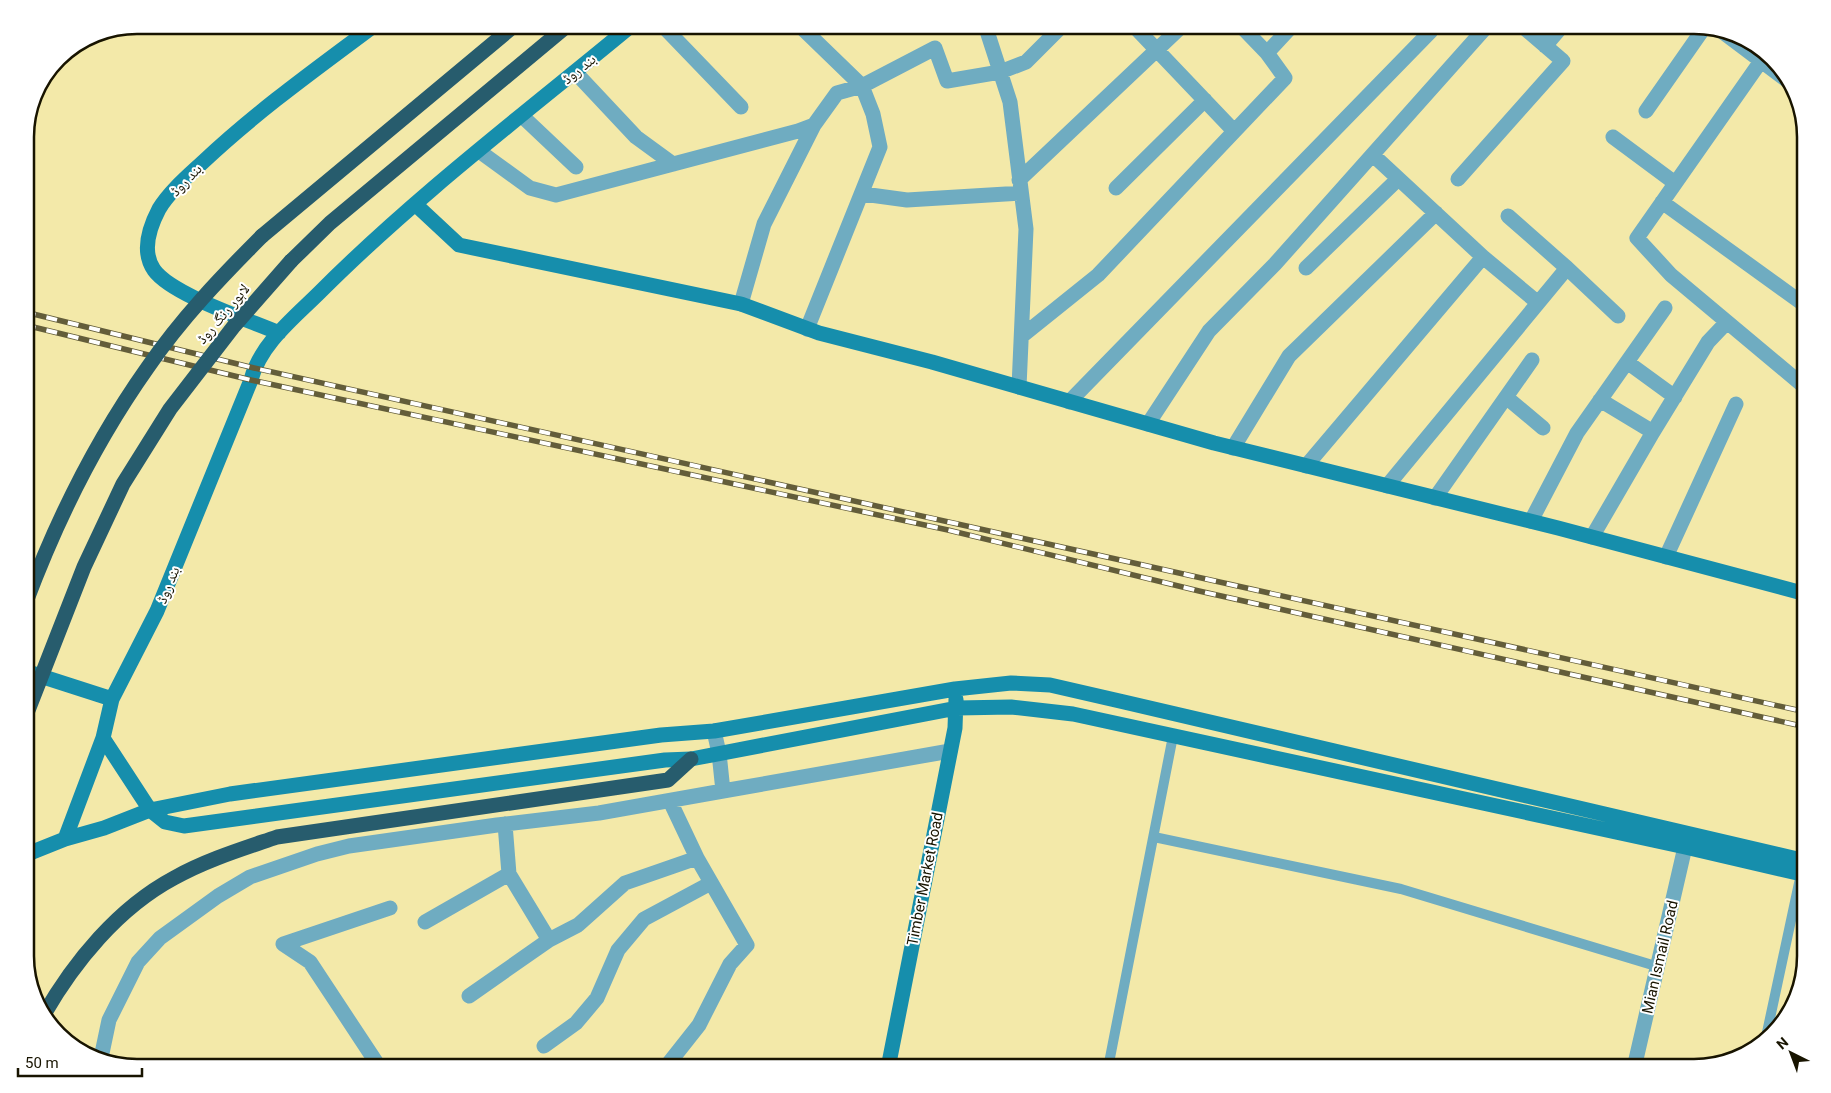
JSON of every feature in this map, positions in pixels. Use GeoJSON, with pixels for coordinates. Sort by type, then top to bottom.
{"type":"FeatureCollection","features":[{"type":"Feature","properties":{"kind":"highway","name":"لاہور رنگ روڈ"},"geometry":{"type":"LineString","coordinates":[[34,580],[50,539],[78,482],[147,368],[217,281],[262,236],[504,34]]}},
{"type":"Feature","properties":{"kind":"highway","name":"لاہور رنگ روڈ"},"geometry":{"type":"LineString","coordinates":[[34,695],[84,567],[123,484],[170,409],[234,326],[292,261],[330,223],[557,34]]}},
{"type":"Feature","properties":{"kind":"highway"},"geometry":{"type":"LineString","coordinates":[[47,1009],[83,955],[113,924],[144,898],[173,878],[217,858],[277,837],[668,780],[691,759]]}},
{"type":"Feature","properties":{"kind":"main road","name":"بند روڈ"},"geometry":{"type":"LineString","coordinates":[[279,332],[206,302],[162,278],[154,269],[147,252],[148,232],[160,208],[180,184],[235,132],[363,34]]}},
{"type":"Feature","properties":{"kind":"main road","name":"بند روڈ"},"geometry":{"type":"LineString","coordinates":[[65,839],[103,738],[112,699],[157,611],[248,389],[254,368],[279,332],[366,246],[621,34]]}},
{"type":"Feature","properties":{"kind":"main road"},"geometry":{"type":"LineString","coordinates":[[415,204],[459,245],[741,304],[807,329],[1234,448],[1592,537],[1797,592]]}},
{"type":"Feature","properties":{"kind":"main road"},"geometry":{"type":"LineString","coordinates":[[34,674],[112,699]]}},
{"type":"Feature","properties":{"kind":"main road"},"geometry":{"type":"LineString","coordinates":[[34,851],[150,810],[230,794],[661,735],[714,730],[955,689],[1011,683],[1050,685],[1797,866]]}},
{"type":"Feature","properties":{"kind":"main road","name":"Timber Market Road"},"geometry":{"type":"LineString","coordinates":[[890,1059],[950,751],[957,708],[955,689]]}},
{"type":"Feature","properties":{"kind":"main road"},"geometry":{"type":"LineString","coordinates":[[103,738],[150,810],[165,822],[184,826],[665,760],[691,759],[719,752],[957,708],[1011,707],[1073,714],[1685,847],[1797,867]]}},
{"type":"Feature","properties":{"kind":"main road"},"geometry":{"type":"LineString","coordinates":[[661,735],[668,780]]}},
{"type":"Feature","properties":{"kind":"street"},"geometry":{"type":"LineString","coordinates":[[671,34],[741,107]]}},
{"type":"Feature","properties":{"kind":"street"},"geometry":{"type":"LineString","coordinates":[[807,329],[863,194],[880,147],[874,114],[862,86],[808,34]]}},
{"type":"Feature","properties":{"kind":"street"},"geometry":{"type":"LineString","coordinates":[[988,34],[1010,102],[1026,229],[1020,387]]}},
{"type":"Feature","properties":{"kind":"street"},"geometry":{"type":"LineString","coordinates":[[741,304],[764,224],[814,124],[837,94],[862,86],[936,48],[947,81],[1000,72],[1026,62],[1054,34]]}},
{"type":"Feature","properties":{"kind":"street"},"geometry":{"type":"LineString","coordinates":[[1142,34],[1234,130]]}},
{"type":"Feature","properties":{"kind":"street"},"geometry":{"type":"LineString","coordinates":[[863,194],[907,200],[1020,187],[1174,34]]}},
{"type":"Feature","properties":{"kind":"street"},"geometry":{"type":"LineString","coordinates":[[1022,336],[1098,274],[1285,78],[1268,53],[1249,34]]}},
{"type":"Feature","properties":{"kind":"street"},"geometry":{"type":"LineString","coordinates":[[1268,53],[1285,34]]}},
{"type":"Feature","properties":{"kind":"street"},"geometry":{"type":"LineString","coordinates":[[1069,402],[1428,34]]}},
{"type":"Feature","properties":{"kind":"street"},"geometry":{"type":"LineString","coordinates":[[1148,424],[1209,332],[1275,264],[1480,34]]}},
{"type":"Feature","properties":{"kind":"street"},"geometry":{"type":"LineString","coordinates":[[1458,178],[1562,61],[1531,34]]}},
{"type":"Feature","properties":{"kind":"street"},"geometry":{"type":"LineString","coordinates":[[1545,46],[1555,34]]}},
{"type":"Feature","properties":{"kind":"street"},"geometry":{"type":"LineString","coordinates":[[1646,111],[1700,34]]}},
{"type":"Feature","properties":{"kind":"street"},"geometry":{"type":"LineString","coordinates":[[1738,44],[1771,68]]}},
{"type":"Feature","properties":{"kind":"street"},"geometry":{"type":"LineString","coordinates":[[1761,61],[1637,238],[1671,275],[1797,380]]}},
{"type":"Feature","properties":{"kind":"street"},"geometry":{"type":"LineString","coordinates":[[575,72],[636,138],[673,164]]}},
{"type":"Feature","properties":{"kind":"street"},"geometry":{"type":"LineString","coordinates":[[1116,188],[1205,100]]}},
{"type":"Feature","properties":{"kind":"street"},"geometry":{"type":"LineString","coordinates":[[522,116],[576,167]]}},
{"type":"Feature","properties":{"kind":"street"},"geometry":{"type":"LineString","coordinates":[[479,151],[530,188],[556,194],[798,131],[814,124]]}},
{"type":"Feature","properties":{"kind":"street"},"geometry":{"type":"LineString","coordinates":[[1613,137],[1675,183]]}},
{"type":"Feature","properties":{"kind":"street"},"geometry":{"type":"LineString","coordinates":[[1372,155],[1483,257],[1537,302]]}},
{"type":"Feature","properties":{"kind":"street"},"geometry":{"type":"LineString","coordinates":[[1306,268],[1398,179]]}},
{"type":"Feature","properties":{"kind":"street"},"geometry":{"type":"LineString","coordinates":[[1662,202],[1797,300]]}},
{"type":"Feature","properties":{"kind":"street"},"geometry":{"type":"LineString","coordinates":[[1234,448],[1289,356],[1436,213]]}},
{"type":"Feature","properties":{"kind":"street"},"geometry":{"type":"LineString","coordinates":[[1508,216],[1618,316]]}},
{"type":"Feature","properties":{"kind":"street"},"geometry":{"type":"LineString","coordinates":[[1306,466],[1483,257]]}},
{"type":"Feature","properties":{"kind":"street"},"geometry":{"type":"LineString","coordinates":[[1387,486],[1566,268]]}},
{"type":"Feature","properties":{"kind":"street"},"geometry":{"type":"LineString","coordinates":[[1532,522],[1577,433],[1665,308]]}},
{"type":"Feature","properties":{"kind":"street"},"geometry":{"type":"LineString","coordinates":[[1592,537],[1708,342],[1727,322]]}},
{"type":"Feature","properties":{"kind":"street"},"geometry":{"type":"LineString","coordinates":[[1435,498],[1532,360]]}},
{"type":"Feature","properties":{"kind":"street"},"geometry":{"type":"LineString","coordinates":[[1627,362],[1675,397]]}},
{"type":"Feature","properties":{"kind":"street"},"geometry":{"type":"LineString","coordinates":[[1506,397],[1543,428]]}},
{"type":"Feature","properties":{"kind":"street"},"geometry":{"type":"LineString","coordinates":[[1600,400],[1654,432]]}},
{"type":"Feature","properties":{"kind":"street"},"geometry":{"type":"LineString","coordinates":[[1666,556],[1736,404]]}},
{"type":"Feature","properties":{"kind":"street"},"geometry":{"type":"LineString","coordinates":[[714,730],[719,752],[723,791]]}},
{"type":"Feature","properties":{"kind":"street"},"geometry":{"type":"LineString","coordinates":[[102,1053],[109,1020],[138,962],[160,938],[218,896],[250,877],[317,854],[349,846],[598,813],[950,751]]}},
{"type":"Feature","properties":{"kind":"street"},"geometry":{"type":"LineString","coordinates":[[670,801],[697,858],[747,945],[730,964],[699,1025],[672,1059]]}},
{"type":"Feature","properties":{"kind":"street"},"geometry":{"type":"LineString","coordinates":[[505,824],[509,874],[549,940]]}},
{"type":"Feature","properties":{"kind":"street","name":"Mian Ismail Road"},"geometry":{"type":"LineString","coordinates":[[1636,1059],[1659,967],[1685,847]]}},
{"type":"Feature","properties":{"kind":"street"},"geometry":{"type":"LineString","coordinates":[[469,996],[549,940],[578,924],[625,884],[697,858]]}},
{"type":"Feature","properties":{"kind":"street"},"geometry":{"type":"LineString","coordinates":[[425,922],[509,874]]}},
{"type":"Feature","properties":{"kind":"street"},"geometry":{"type":"LineString","coordinates":[[544,1046],[576,1023],[597,998],[618,950],[644,919],[711,883]]}},
{"type":"Feature","properties":{"kind":"street"},"geometry":{"type":"LineString","coordinates":[[374,1059],[310,962],[283,944],[390,908]]}},
{"type":"Feature","properties":{"kind":"lane"},"geometry":{"type":"LineString","coordinates":[[1112,1059],[1173,736]]}},
{"type":"Feature","properties":{"kind":"lane"},"geometry":{"type":"LineString","coordinates":[[1154,836],[1401,888],[1659,967]]}},
{"type":"Feature","properties":{"kind":"lane"},"geometry":{"type":"LineString","coordinates":[[1768,1028],[1797,899]]}},
{"type":"Feature","properties":{"kind":"railway"},"geometry":{"type":"LineString","coordinates":[[34,314],[254,368],[1797,710]]}},
{"type":"Feature","properties":{"kind":"railway"},"geometry":{"type":"LineString","coordinates":[[34,327],[251,380],[948,530],[1199,591],[1797,725]]}}]}
